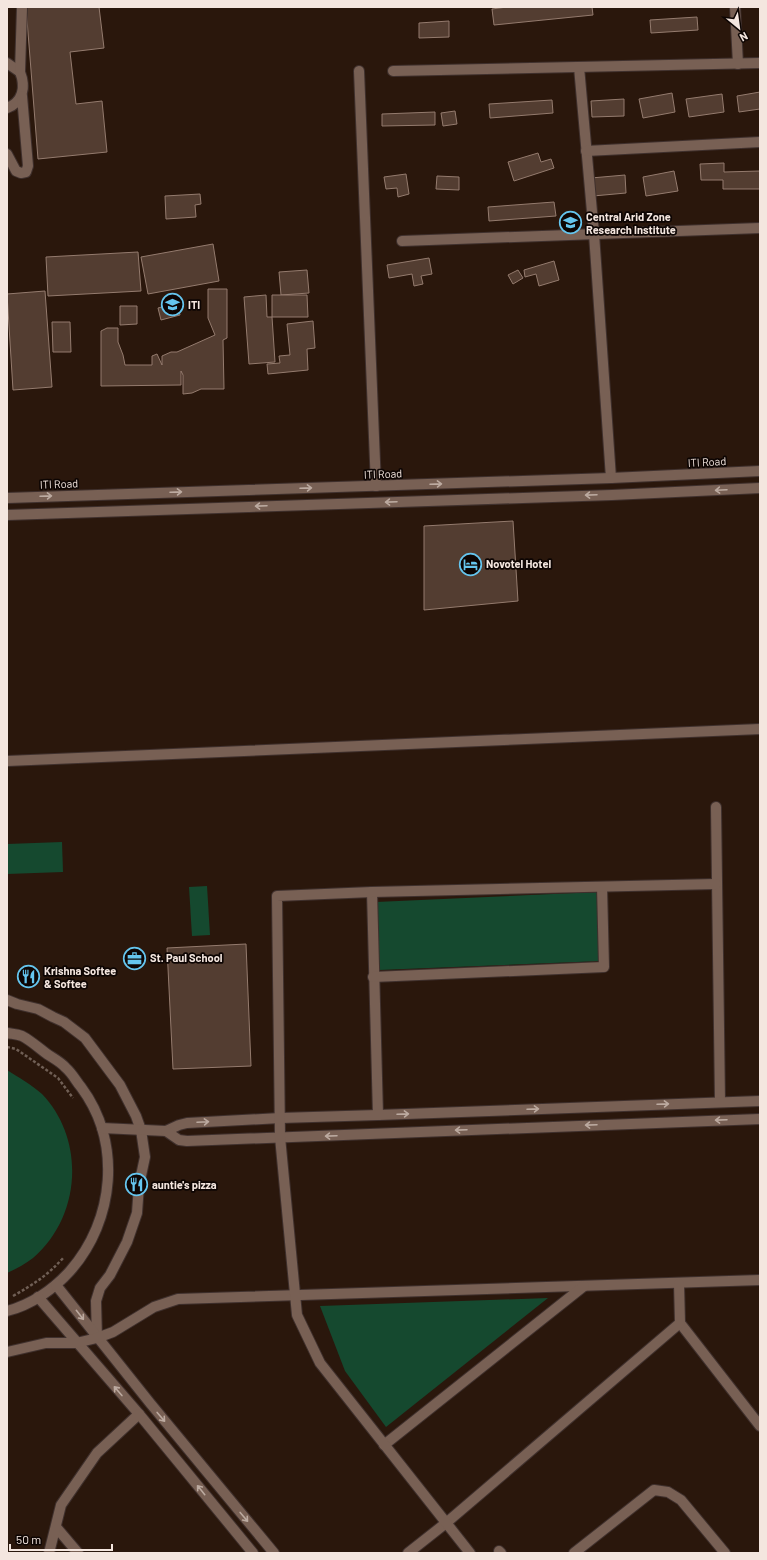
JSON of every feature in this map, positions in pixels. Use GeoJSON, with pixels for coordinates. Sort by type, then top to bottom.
{"type":"FeatureCollection","features":[{"type":"Feature","properties":{"kind":"street"},"geometry":{"type":"LineString","coordinates":[[7,154],[16,171],[21,173],[26,172],[28,166],[22,96],[23,88],[20,72],[22,7]]}},
{"type":"Feature","properties":{"kind":"street"},"geometry":{"type":"LineString","coordinates":[[735,7],[738,64]]}},
{"type":"Feature","properties":{"kind":"street"},"geometry":{"type":"LineString","coordinates":[[394,71],[760,63]]}},
{"type":"Feature","properties":{"kind":"street"},"geometry":{"type":"LineString","coordinates":[[7,64],[20,72]]}},
{"type":"Feature","properties":{"kind":"street"},"geometry":{"type":"LineString","coordinates":[[579,67],[594,234],[611,478]]}},
{"type":"Feature","properties":{"kind":"street"},"geometry":{"type":"LineString","coordinates":[[359,71],[376,486]]}},
{"type":"Feature","properties":{"kind":"street"},"geometry":{"type":"LineString","coordinates":[[7,108],[14,105],[22,96]]}},
{"type":"Feature","properties":{"kind":"street"},"geometry":{"type":"LineString","coordinates":[[586,151],[760,142]]}},
{"type":"Feature","properties":{"kind":"street"},"geometry":{"type":"LineString","coordinates":[[402,242],[760,228]]}},
{"type":"Feature","properties":{"kind":"street","name":"ITI Road"},"geometry":{"type":"LineString","coordinates":[[7,498],[611,478],[760,471]]}},
{"type":"Feature","properties":{"kind":"street"},"geometry":{"type":"LineString","coordinates":[[7,515],[612,495],[760,488]]}},
{"type":"Feature","properties":{"kind":"street"},"geometry":{"type":"LineString","coordinates":[[7,761],[760,730]]}},
{"type":"Feature","properties":{"kind":"street"},"geometry":{"type":"LineString","coordinates":[[716,807],[720,1102]]}},
{"type":"Feature","properties":{"kind":"street"},"geometry":{"type":"LineString","coordinates":[[470,1553],[320,1363],[297,1316],[280,1138],[277,896],[372,892],[716,884]]}},
{"type":"Feature","properties":{"kind":"street"},"geometry":{"type":"LineString","coordinates":[[373,977],[604,967],[602,887]]}},
{"type":"Feature","properties":{"kind":"street"},"geometry":{"type":"LineString","coordinates":[[372,892],[373,977],[378,1116]]}},
{"type":"Feature","properties":{"kind":"street"},"geometry":{"type":"LineString","coordinates":[[7,1000],[38,1009],[64,1022],[85,1038],[120,1085],[136,1116],[141,1130],[145,1157],[139,1185],[137,1213],[127,1242],[110,1275],[100,1288],[96,1301],[97,1338]]}},
{"type":"Feature","properties":{"kind":"street"},"geometry":{"type":"LineString","coordinates":[[7,1033],[22,1036],[67,1068],[91,1100],[102,1128],[108,1157],[108,1187],[102,1215],[91,1242],[79,1261],[56,1285],[18,1308],[7,1311]]}},
{"type":"Feature","properties":{"kind":"street"},"geometry":{"type":"LineString","coordinates":[[102,1128],[166,1131],[187,1123],[280,1118],[378,1116],[760,1101]]}},
{"type":"Feature","properties":{"kind":"street"},"geometry":{"type":"LineString","coordinates":[[166,1131],[179,1140],[187,1141],[760,1119]]}},
{"type":"Feature","properties":{"kind":"street"},"geometry":{"type":"LineString","coordinates":[[7,1352],[46,1343],[76,1343],[97,1338],[113,1332],[154,1307],[178,1299],[679,1284],[760,1280]]}},
{"type":"Feature","properties":{"kind":"street"},"geometry":{"type":"LineString","coordinates":[[679,1284],[680,1323],[760,1426]]}},
{"type":"Feature","properties":{"kind":"street"},"geometry":{"type":"LineString","coordinates":[[56,1285],[97,1338],[274,1553]]}},
{"type":"Feature","properties":{"kind":"street"},"geometry":{"type":"LineString","coordinates":[[384,1445],[584,1286]]}},
{"type":"Feature","properties":{"kind":"street"},"geometry":{"type":"LineString","coordinates":[[38,1297],[138,1414],[252,1553]]}},
{"type":"Feature","properties":{"kind":"street"},"geometry":{"type":"LineString","coordinates":[[408,1553],[446,1523],[680,1323]]}},
{"type":"Feature","properties":{"kind":"street"},"geometry":{"type":"LineString","coordinates":[[49,1553],[62,1505],[97,1453],[138,1414]]}},
{"type":"Feature","properties":{"kind":"street"},"geometry":{"type":"LineString","coordinates":[[574,1553],[654,1490],[668,1492],[681,1500],[725,1553]]}},
{"type":"Feature","properties":{"kind":"street"},"geometry":{"type":"LineString","coordinates":[[56,1527],[78,1553]]}},
{"type":"Feature","properties":{"kind":"path"},"geometry":{"type":"LineString","coordinates":[[7,1046],[16,1049],[58,1078],[75,1101]]}},
{"type":"Feature","properties":{"kind":"path"},"geometry":{"type":"LineString","coordinates":[[7,1298],[38,1282],[53,1270],[68,1253]]}},
{"type":"Feature","properties":{"kind":"green space"},"geometry":{"type":"Polygon","coordinates":[[[62,842],[63,872],[7,874],[7,844],[62,842]]]}},
{"type":"Feature","properties":{"kind":"green space"},"geometry":{"type":"Polygon","coordinates":[[[207,886],[210,935],[192,936],[189,887],[207,886]]]}},
{"type":"Feature","properties":{"kind":"green space"},"geometry":{"type":"Polygon","coordinates":[[[598,892],[601,961],[379,970],[376,902],[598,892]]]}},
{"type":"Feature","properties":{"kind":"green space"},"geometry":{"type":"Polygon","coordinates":[[[7,1070],[42,1094],[56,1113],[66,1133],[71,1155],[72,1178],[69,1200],[61,1222],[49,1241],[33,1258],[7,1273],[7,1070]]]}},
{"type":"Feature","properties":{"kind":"green space"},"geometry":{"type":"Polygon","coordinates":[[[548,1298],[386,1427],[345,1371],[320,1306],[548,1298]]]}},
{"type":"Feature","properties":{"kind":"building"},"geometry":{"type":"Polygon","coordinates":[[[26,7],[99,7],[104,48],[70,52],[76,104],[102,101],[107,152],[38,159],[26,7]]]}},
{"type":"Feature","properties":{"kind":"building"},"geometry":{"type":"Polygon","coordinates":[[[507,7],[592,7],[593,15],[494,25],[492,9],[507,7]]]}},
{"type":"Feature","properties":{"kind":"building"},"geometry":{"type":"Polygon","coordinates":[[[697,17],[698,30],[651,33],[650,20],[697,17]]]}},
{"type":"Feature","properties":{"kind":"building"},"geometry":{"type":"Polygon","coordinates":[[[449,21],[449,37],[419,38],[419,23],[449,21]]]}},
{"type":"Feature","properties":{"kind":"building"},"geometry":{"type":"Polygon","coordinates":[[[760,92],[760,109],[739,112],[737,96],[760,92]]]}},
{"type":"Feature","properties":{"kind":"building"},"geometry":{"type":"Polygon","coordinates":[[[672,93],[675,112],[643,118],[639,99],[672,93]]]}},
{"type":"Feature","properties":{"kind":"building"},"geometry":{"type":"Polygon","coordinates":[[[722,94],[724,112],[689,117],[686,99],[722,94]]]}},
{"type":"Feature","properties":{"kind":"building"},"geometry":{"type":"Polygon","coordinates":[[[624,99],[624,116],[592,117],[591,101],[624,99]]]}},
{"type":"Feature","properties":{"kind":"building"},"geometry":{"type":"Polygon","coordinates":[[[552,100],[553,113],[490,118],[489,104],[552,100]]]}},
{"type":"Feature","properties":{"kind":"building"},"geometry":{"type":"Polygon","coordinates":[[[455,111],[457,124],[443,126],[441,113],[455,111]]]}},
{"type":"Feature","properties":{"kind":"building"},"geometry":{"type":"Polygon","coordinates":[[[435,112],[435,125],[382,126],[382,114],[435,112]]]}},
{"type":"Feature","properties":{"kind":"building"},"geometry":{"type":"Polygon","coordinates":[[[538,153],[541,162],[551,159],[554,168],[514,181],[508,162],[538,153]]]}},
{"type":"Feature","properties":{"kind":"building"},"geometry":{"type":"Polygon","coordinates":[[[724,163],[724,172],[760,171],[760,189],[723,189],[723,180],[701,180],[700,164],[724,163]]]}},
{"type":"Feature","properties":{"kind":"building"},"geometry":{"type":"Polygon","coordinates":[[[674,171],[678,191],[646,196],[643,177],[674,171]]]}},
{"type":"Feature","properties":{"kind":"building"},"geometry":{"type":"Polygon","coordinates":[[[406,174],[409,194],[398,197],[397,188],[386,189],[384,177],[406,174]]]}},
{"type":"Feature","properties":{"kind":"building"},"geometry":{"type":"Polygon","coordinates":[[[625,175],[626,193],[593,196],[591,178],[625,175]]]}},
{"type":"Feature","properties":{"kind":"building"},"geometry":{"type":"Polygon","coordinates":[[[437,176],[459,177],[459,190],[436,189],[437,176]]]}},
{"type":"Feature","properties":{"kind":"building"},"geometry":{"type":"Polygon","coordinates":[[[200,194],[201,204],[195,205],[196,217],[166,219],[165,196],[200,194]]]}},
{"type":"Feature","properties":{"kind":"building"},"geometry":{"type":"Polygon","coordinates":[[[554,202],[556,216],[489,221],[488,207],[554,202]]]}},
{"type":"Feature","properties":{"kind":"building"},"geometry":{"type":"Polygon","coordinates":[[[213,244],[219,281],[148,294],[141,257],[213,244]]]}},
{"type":"Feature","properties":{"kind":"building"},"geometry":{"type":"Polygon","coordinates":[[[138,252],[141,291],[48,296],[46,257],[138,252]]]}},
{"type":"Feature","properties":{"kind":"building"},"geometry":{"type":"Polygon","coordinates":[[[429,258],[432,274],[421,276],[423,284],[414,286],[412,274],[389,278],[387,265],[429,258]]]}},
{"type":"Feature","properties":{"kind":"building"},"geometry":{"type":"Polygon","coordinates":[[[554,261],[559,280],[539,286],[536,274],[525,277],[524,270],[554,261]]]}},
{"type":"Feature","properties":{"kind":"building"},"geometry":{"type":"Polygon","coordinates":[[[307,270],[309,293],[281,295],[279,272],[307,270]]]}},
{"type":"Feature","properties":{"kind":"building"},"geometry":{"type":"Polygon","coordinates":[[[518,270],[523,278],[513,284],[508,275],[518,270]]]}},
{"type":"Feature","properties":{"kind":"building"},"geometry":{"type":"Polygon","coordinates":[[[208,289],[227,289],[227,338],[223,340],[224,389],[201,389],[192,393],[183,394],[183,375],[181,371],[181,385],[101,386],[101,331],[107,328],[118,328],[118,342],[125,365],[152,365],[152,356],[157,354],[162,365],[162,356],[171,352],[177,352],[215,335],[208,318],[208,289]]]}},
{"type":"Feature","properties":{"kind":"building"},"geometry":{"type":"Polygon","coordinates":[[[45,291],[52,387],[13,390],[7,294],[45,291]]]}},
{"type":"Feature","properties":{"kind":"building"},"geometry":{"type":"Polygon","coordinates":[[[266,295],[267,317],[272,317],[275,362],[249,364],[244,297],[266,295]]]}},
{"type":"Feature","properties":{"kind":"building"},"geometry":{"type":"Polygon","coordinates":[[[272,295],[307,295],[308,317],[272,317],[272,295]]]}},
{"type":"Feature","properties":{"kind":"building"},"geometry":{"type":"Polygon","coordinates":[[[177,303],[180,315],[161,320],[158,308],[177,303]]]}},
{"type":"Feature","properties":{"kind":"building"},"geometry":{"type":"Polygon","coordinates":[[[120,306],[137,306],[137,324],[120,325],[120,306]]]}},
{"type":"Feature","properties":{"kind":"building"},"geometry":{"type":"Polygon","coordinates":[[[313,321],[315,348],[307,349],[308,370],[268,374],[267,364],[280,363],[279,356],[290,355],[287,324],[313,321]]]}},
{"type":"Feature","properties":{"kind":"building"},"geometry":{"type":"Polygon","coordinates":[[[52,322],[70,322],[71,352],[53,352],[52,322]]]}},
{"type":"Feature","properties":{"kind":"building","name":"Novotel Hotel"},"geometry":{"type":"Polygon","coordinates":[[[513,521],[518,601],[424,610],[424,526],[513,521]]]}},
{"type":"Feature","properties":{"kind":"building"},"geometry":{"type":"Polygon","coordinates":[[[246,944],[251,1066],[173,1069],[167,948],[246,944]]]}},
{"type":"Feature","properties":{"kind":"place","name":"Central Arid Zone Research Institute"},"geometry":{"type":"Point","coordinates":[571,223]}},
{"type":"Feature","properties":{"kind":"place","name":"ITI"},"geometry":{"type":"Point","coordinates":[172,305]}},
{"type":"Feature","properties":{"kind":"place","name":"Novotel Hotel"},"geometry":{"type":"Point","coordinates":[470,564]}},
{"type":"Feature","properties":{"kind":"place","name":"St. Paul School"},"geometry":{"type":"Point","coordinates":[135,958]}},
{"type":"Feature","properties":{"kind":"place","name":"Krishna Softee & Softee"},"geometry":{"type":"Point","coordinates":[28,977]}},
{"type":"Feature","properties":{"kind":"place","name":"auntie's pizza"},"geometry":{"type":"Point","coordinates":[137,1185]}}]}
